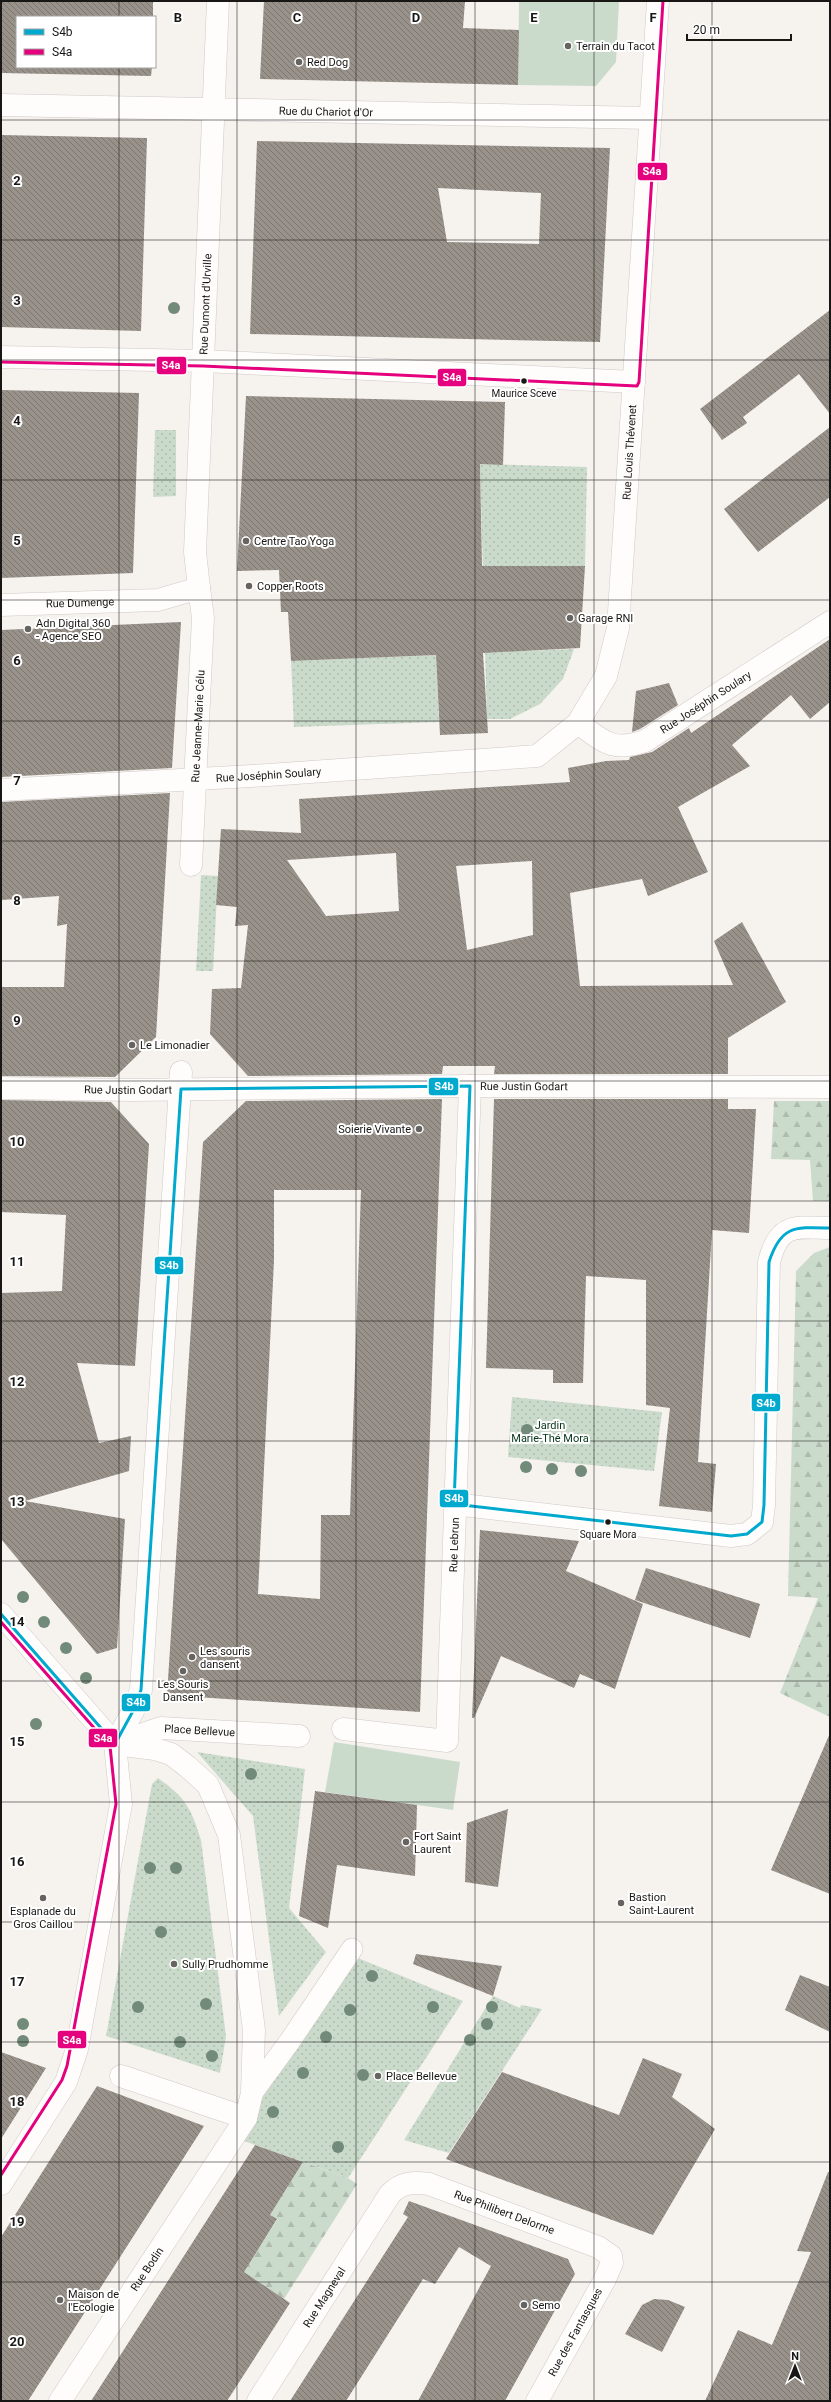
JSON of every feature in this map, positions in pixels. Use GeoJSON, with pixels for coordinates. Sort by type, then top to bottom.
{"type":"FeatureCollection","features":[{"type":"Feature","properties":{"kind":"street","name":"Rue Dumont d'Urville"},"geometry":{"type":"LineString","coordinates":[[199,588],[195,552],[212,110],[218,1]]}},
{"type":"Feature","properties":{"kind":"street","name":"Rue Louis Thévenet"},"geometry":{"type":"LineString","coordinates":[[537,756],[578,723],[606,676],[618,628],[658,1]]}},
{"type":"Feature","properties":{"kind":"street","name":"Rue du Chariot d'Or"},"geometry":{"type":"LineString","coordinates":[[1,105],[650,118]]}},
{"type":"Feature","properties":{"kind":"street"},"geometry":{"type":"LineString","coordinates":[[1,357],[203,361],[634,382]]}},
{"type":"Feature","properties":{"kind":"street","name":"Rue Dumenge"},"geometry":{"type":"LineString","coordinates":[[1,605],[158,600],[199,588]]}},
{"type":"Feature","properties":{"kind":"street","name":"Rue Jeanne-Marie Célu"},"geometry":{"type":"LineString","coordinates":[[191,865],[203,618],[199,588]]}},
{"type":"Feature","properties":{"kind":"street","name":"Rue Joséphin Soulary"},"geometry":{"type":"LineString","coordinates":[[578,723],[604,742],[616,747],[631,746],[645,741],[830,622]]}},
{"type":"Feature","properties":{"kind":"street","name":"Rue Joséphin Soulary"},"geometry":{"type":"LineString","coordinates":[[1,790],[196,779],[537,756]]}},
{"type":"Feature","properties":{"kind":"street"},"geometry":{"type":"LineString","coordinates":[[1,2184],[66,2082],[77,2049],[120,1804],[115,1744],[133,1711],[141,1690],[181,1081]]}},
{"type":"Feature","properties":{"kind":"street","name":"Rue Justin Godart"},"geometry":{"type":"LineString","coordinates":[[1,1088],[181,1081],[470,1086],[830,1086]]}},
{"type":"Feature","properties":{"kind":"street","name":"Rue Lebrun"},"geometry":{"type":"LineString","coordinates":[[343,1729],[447,1741],[454,1504],[470,1086]]}},
{"type":"Feature","properties":{"kind":"street"},"geometry":{"type":"LineString","coordinates":[[454,1504],[731,1536],[748,1534],[762,1522],[764,1506],[769,1262],[774,1244],[785,1232],[801,1227],[830,1228]]}},
{"type":"Feature","properties":{"kind":"street"},"geometry":{"type":"LineString","coordinates":[[1,1614],[115,1744]]}},
{"type":"Feature","properties":{"kind":"street","name":"Place Bellevue"},"geometry":{"type":"LineString","coordinates":[[115,1744],[161,1728],[299,1736]]}},
{"type":"Feature","properties":{"kind":"street","name":"Place Bellevue"},"geometry":{"type":"LineString","coordinates":[[115,1744],[160,1750],[171,1754],[188,1767],[208,1785],[229,1835],[254,2030],[252,2093],[246,2118],[233,2137]]}},
{"type":"Feature","properties":{"kind":"street"},"geometry":{"type":"LineString","coordinates":[[121,2076],[246,2118]]}},
{"type":"Feature","properties":{"kind":"street","name":"Rue Bodin"},"geometry":{"type":"LineString","coordinates":[[60,2401],[233,2137]]}},
{"type":"Feature","properties":{"kind":"street","name":"Rue Philibert Delorme"},"geometry":{"type":"LineString","coordinates":[[390,2194],[397,2187],[406,2183],[429,2184],[598,2246],[611,2256],[612,2263]]}},
{"type":"Feature","properties":{"kind":"street","name":"Rue Magneval"},"geometry":{"type":"LineString","coordinates":[[258,2401],[390,2194]]}},
{"type":"Feature","properties":{"kind":"street","name":"Rue des Fantasques"},"geometry":{"type":"LineString","coordinates":[[537,2401],[612,2263]]}},
{"type":"Feature","properties":{"kind":"lane","name":"Place Bellevue"},"geometry":{"type":"LineString","coordinates":[[252,2093],[290,2041],[352,1949]]}},
{"type":"Feature","properties":{"kind":"green space","name":"Terrain du Tacot"},"geometry":{"type":"Polygon","coordinates":[[[519,1],[619,1],[616,62],[596,86],[518,85],[519,1]]]}},
{"type":"Feature","properties":{"kind":"green space"},"geometry":{"type":"Polygon","coordinates":[[[155,430],[176,430],[176,496],[153,497],[155,430]]]}},
{"type":"Feature","properties":{"kind":"green space"},"geometry":{"type":"Polygon","coordinates":[[[480,464],[587,467],[585,566],[532,566],[527,651],[574,649],[563,679],[540,704],[510,719],[487,719],[480,464]]]}},
{"type":"Feature","properties":{"kind":"green space"},"geometry":{"type":"Polygon","coordinates":[[[436,655],[439,722],[294,727],[291,661],[436,655]]]}},
{"type":"Feature","properties":{"kind":"green space"},"geometry":{"type":"Polygon","coordinates":[[[201,875],[218,876],[213,971],[196,971],[201,875]]]}},
{"type":"Feature","properties":{"kind":"green space"},"geometry":{"type":"Polygon","coordinates":[[[774,1101],[830,1101],[830,1201],[813,1201],[810,1160],[771,1159],[774,1101]]]}},
{"type":"Feature","properties":{"kind":"green space"},"geometry":{"type":"Polygon","coordinates":[[[830,1247],[830,1717],[780,1693],[818,1598],[788,1596],[796,1271],[814,1253],[830,1247]]]}},
{"type":"Feature","properties":{"kind":"green space","name":"Jardin Marie-Thé Mora"},"geometry":{"type":"Polygon","coordinates":[[[512,1397],[662,1412],[654,1471],[508,1457],[512,1397]]]}},
{"type":"Feature","properties":{"kind":"green space"},"geometry":{"type":"Polygon","coordinates":[[[334,1742],[460,1762],[453,1810],[325,1792],[334,1742]]]}},
{"type":"Feature","properties":{"kind":"green space"},"geometry":{"type":"Polygon","coordinates":[[[197,1752],[305,1769],[289,1908],[326,1952],[279,2016],[253,1816],[197,1752]]]}},
{"type":"Feature","properties":{"kind":"green space"},"geometry":{"type":"Polygon","coordinates":[[[158,1778],[175,1792],[186,1804],[194,1820],[201,1840],[226,2036],[220,2073],[106,2036],[152,1784],[158,1778]]]}},
{"type":"Feature","properties":{"kind":"green space"},"geometry":{"type":"Polygon","coordinates":[[[348,1954],[463,2001],[348,2178],[233,2137],[348,1954]]]}},
{"type":"Feature","properties":{"kind":"green space"},"geometry":{"type":"Polygon","coordinates":[[[493,1996],[520,2008],[521,2005],[542,2009],[449,2153],[404,2140],[493,1996]]]}},
{"type":"Feature","properties":{"kind":"green space"},"geometry":{"type":"Polygon","coordinates":[[[303,2162],[348,2178],[357,2184],[284,2299],[237,2267],[257,2251],[277,2220],[270,2215],[303,2162]]]}},
{"type":"Feature","properties":{"kind":"building"},"geometry":{"type":"Polygon","coordinates":[[[1,1],[153,1],[153,16],[16,16],[16,68],[152,68],[151,76],[1,73],[1,1]]]}},
{"type":"Feature","properties":{"kind":"building"},"geometry":{"type":"Polygon","coordinates":[[[264,1],[465,1],[463,28],[519,30],[518,85],[260,79],[264,1]]]}},
{"type":"Feature","properties":{"kind":"building"},"geometry":{"type":"Polygon","coordinates":[[[1,135],[147,138],[141,331],[1,327],[1,135]]]}},
{"type":"Feature","properties":{"kind":"building"},"geometry":{"type":"Polygon","coordinates":[[[257,141],[610,148],[600,342],[250,334],[257,141]],[[438,188],[447,242],[539,244],[541,193],[438,188]]]}},
{"type":"Feature","properties":{"kind":"building"},"geometry":{"type":"Polygon","coordinates":[[[830,310],[830,414],[799,374],[743,417],[747,423],[722,440],[700,409],[830,310]]]}},
{"type":"Feature","properties":{"kind":"building"},"geometry":{"type":"Polygon","coordinates":[[[1,390],[139,393],[133,573],[1,578],[1,390]]]}},
{"type":"Feature","properties":{"kind":"building"},"geometry":{"type":"Polygon","coordinates":[[[246,396],[505,402],[503,465],[480,464],[482,566],[585,566],[580,648],[483,653],[488,733],[440,735],[436,655],[291,661],[288,612],[281,612],[279,570],[237,571],[246,396]]]}},
{"type":"Feature","properties":{"kind":"building"},"geometry":{"type":"Polygon","coordinates":[[[830,427],[830,497],[758,552],[724,509],[830,427]]]}},
{"type":"Feature","properties":{"kind":"building"},"geometry":{"type":"Polygon","coordinates":[[[181,622],[172,768],[1,777],[1,630],[181,622]]]}},
{"type":"Feature","properties":{"kind":"building"},"geometry":{"type":"Polygon","coordinates":[[[830,639],[830,702],[810,719],[791,695],[732,745],[750,766],[678,807],[708,872],[648,896],[642,879],[570,893],[580,986],[733,985],[714,941],[742,922],[786,1002],[728,1038],[728,1074],[494,1074],[495,1066],[443,1066],[442,1074],[248,1076],[210,1034],[212,989],[241,988],[248,925],[235,926],[237,907],[216,905],[221,829],[301,833],[299,799],[570,782],[568,768],[606,761],[629,760],[630,757],[652,752],[689,728],[691,733],[830,639]],[[396,853],[287,860],[326,916],[399,911],[396,853]],[[532,861],[456,866],[467,950],[533,935],[532,861]]]}},
{"type":"Feature","properties":{"kind":"building"},"geometry":{"type":"Polygon","coordinates":[[[669,683],[678,705],[640,729],[632,732],[636,691],[669,683]]]}},
{"type":"Feature","properties":{"kind":"building"},"geometry":{"type":"Polygon","coordinates":[[[170,793],[156,1037],[115,1077],[1,1076],[1,987],[64,987],[67,924],[57,926],[59,896],[1,900],[1,802],[170,793]]]}},
{"type":"Feature","properties":{"kind":"building"},"geometry":{"type":"Polygon","coordinates":[[[442,1099],[420,1712],[167,1695],[203,1142],[246,1101],[442,1099]],[[274,1190],[274,1260],[258,1594],[320,1599],[321,1515],[350,1515],[361,1190],[274,1190]]]}},
{"type":"Feature","properties":{"kind":"building"},"geometry":{"type":"Polygon","coordinates":[[[494,1099],[728,1099],[728,1109],[756,1109],[749,1233],[712,1230],[698,1462],[716,1464],[712,1512],[659,1506],[670,1408],[646,1405],[646,1280],[586,1276],[583,1383],[553,1383],[553,1370],[486,1368],[494,1099]]]}},
{"type":"Feature","properties":{"kind":"building"},"geometry":{"type":"Polygon","coordinates":[[[1,1100],[111,1102],[149,1144],[135,1366],[77,1363],[99,1443],[131,1436],[129,1471],[25,1501],[125,1519],[117,1648],[97,1654],[1,1539],[1,1293],[62,1291],[66,1215],[1,1212],[1,1100]]]}},
{"type":"Feature","properties":{"kind":"building"},"geometry":{"type":"Polygon","coordinates":[[[480,1530],[579,1541],[566,1571],[643,1604],[615,1689],[580,1674],[574,1688],[501,1656],[474,1718],[472,1718],[480,1530]]]}},
{"type":"Feature","properties":{"kind":"building"},"geometry":{"type":"Polygon","coordinates":[[[646,1568],[760,1604],[750,1638],[635,1600],[646,1568]]]}},
{"type":"Feature","properties":{"kind":"building"},"geometry":{"type":"Polygon","coordinates":[[[830,1733],[830,1894],[771,1870],[830,1733]]]}},
{"type":"Feature","properties":{"kind":"building"},"geometry":{"type":"Polygon","coordinates":[[[315,1791],[417,1805],[415,1876],[337,1865],[328,1928],[299,1916],[315,1791]]]}},
{"type":"Feature","properties":{"kind":"building"},"geometry":{"type":"Polygon","coordinates":[[[508,1809],[498,1887],[465,1882],[467,1823],[508,1809]]]}},
{"type":"Feature","properties":{"kind":"building"},"geometry":{"type":"Polygon","coordinates":[[[416,1954],[502,1966],[493,1996],[413,1964],[416,1954]]]}},
{"type":"Feature","properties":{"kind":"building"},"geometry":{"type":"Polygon","coordinates":[[[800,1975],[830,1987],[830,2032],[785,2010],[800,1975]]]}},
{"type":"Feature","properties":{"kind":"building"},"geometry":{"type":"Polygon","coordinates":[[[1,2052],[46,2068],[1,2139],[1,2052]]]}},
{"type":"Feature","properties":{"kind":"building"},"geometry":{"type":"Polygon","coordinates":[[[643,2058],[682,2074],[672,2097],[715,2129],[653,2235],[446,2159],[502,2072],[619,2115],[643,2058]]]}},
{"type":"Feature","properties":{"kind":"building"},"geometry":{"type":"Polygon","coordinates":[[[97,2086],[204,2126],[28,2401],[1,2401],[1,2237],[97,2086]]]}},
{"type":"Feature","properties":{"kind":"building"},"geometry":{"type":"Polygon","coordinates":[[[255,2145],[303,2162],[270,2215],[277,2219],[244,2272],[290,2303],[227,2401],[91,2401],[255,2145]]]}},
{"type":"Feature","properties":{"kind":"building"},"geometry":{"type":"Polygon","coordinates":[[[828,2172],[830,2173],[830,2401],[705,2401],[738,2330],[772,2345],[811,2252],[797,2251],[828,2172]]]}},
{"type":"Feature","properties":{"kind":"building"},"geometry":{"type":"Polygon","coordinates":[[[409,2201],[568,2259],[575,2274],[505,2401],[418,2401],[491,2266],[459,2247],[435,2284],[423,2279],[346,2401],[290,2401],[408,2217],[403,2214],[409,2201]]]}},
{"type":"Feature","properties":{"kind":"building"},"geometry":{"type":"Polygon","coordinates":[[[654,2299],[668,2300],[685,2307],[662,2352],[625,2334],[642,2305],[654,2299]]]}},
{"type":"Feature","properties":{"kind":"transit line","name":"S4a"},"geometry":{"type":"LineString","coordinates":[[1,362],[203,366],[637,386],[639,382],[663,1]]}},
{"type":"Feature","properties":{"kind":"transit line","name":"S4b"},"geometry":{"type":"LineString","coordinates":[[1,1614],[115,1744],[133,1711],[141,1690],[181,1089],[470,1086],[454,1504],[731,1536],[747,1534],[762,1522],[764,1505],[769,1262],[779,1241],[784,1235],[791,1231],[807,1228],[830,1228]]}},
{"type":"Feature","properties":{"kind":"transit line","name":"S4a"},"geometry":{"type":"LineString","coordinates":[[1,1622],[110,1746],[116,1804],[67,2066],[62,2080],[1,2175]]}},
{"type":"Feature","properties":{"kind":"place","name":"Terrain du Tacot"},"geometry":{"type":"Point","coordinates":[568,46]}},
{"type":"Feature","properties":{"kind":"place","name":"Red Dog"},"geometry":{"type":"Point","coordinates":[299,62]}},
{"type":"Feature","properties":{"kind":"place","name":"Maurice Sceve"},"geometry":{"type":"Point","coordinates":[524,381]}},
{"type":"Feature","properties":{"kind":"place","name":"Centre Tao Yoga"},"geometry":{"type":"Point","coordinates":[246,541]}},
{"type":"Feature","properties":{"kind":"place","name":"Copper Roots"},"geometry":{"type":"Point","coordinates":[249,586]}},
{"type":"Feature","properties":{"kind":"place","name":"Garage RNI"},"geometry":{"type":"Point","coordinates":[570,618]}},
{"type":"Feature","properties":{"kind":"place","name":"Adn Digital 360 - Agence SEO"},"geometry":{"type":"Point","coordinates":[28,629]}},
{"type":"Feature","properties":{"kind":"place","name":"Le Limonadier"},"geometry":{"type":"Point","coordinates":[132,1045]}},
{"type":"Feature","properties":{"kind":"place","name":"Soierie Vivante"},"geometry":{"type":"Point","coordinates":[419,1129]}},
{"type":"Feature","properties":{"kind":"place","name":"Square Mora"},"geometry":{"type":"Point","coordinates":[608,1522]}},
{"type":"Feature","properties":{"kind":"place","name":"Les souris dansent"},"geometry":{"type":"Point","coordinates":[192,1657]}},
{"type":"Feature","properties":{"kind":"place","name":"Les Souris Dansent"},"geometry":{"type":"Point","coordinates":[183,1671]}},
{"type":"Feature","properties":{"kind":"place","name":"Fort Saint Laurent"},"geometry":{"type":"Point","coordinates":[406,1842]}},
{"type":"Feature","properties":{"kind":"place","name":"Esplanade du Gros Caillou"},"geometry":{"type":"Point","coordinates":[43,1898]}},
{"type":"Feature","properties":{"kind":"place","name":"Bastion Saint-Laurent"},"geometry":{"type":"Point","coordinates":[621,1903]}},
{"type":"Feature","properties":{"kind":"place","name":"Sully Prudhomme"},"geometry":{"type":"Point","coordinates":[174,1964]}},
{"type":"Feature","properties":{"kind":"place","name":"Place Bellevue"},"geometry":{"type":"Point","coordinates":[378,2076]}},
{"type":"Feature","properties":{"kind":"place","name":"Maison de l'Ecologie"},"geometry":{"type":"Point","coordinates":[60,2300]}},
{"type":"Feature","properties":{"kind":"place","name":"Semo"},"geometry":{"type":"Point","coordinates":[524,2305]}}]}
